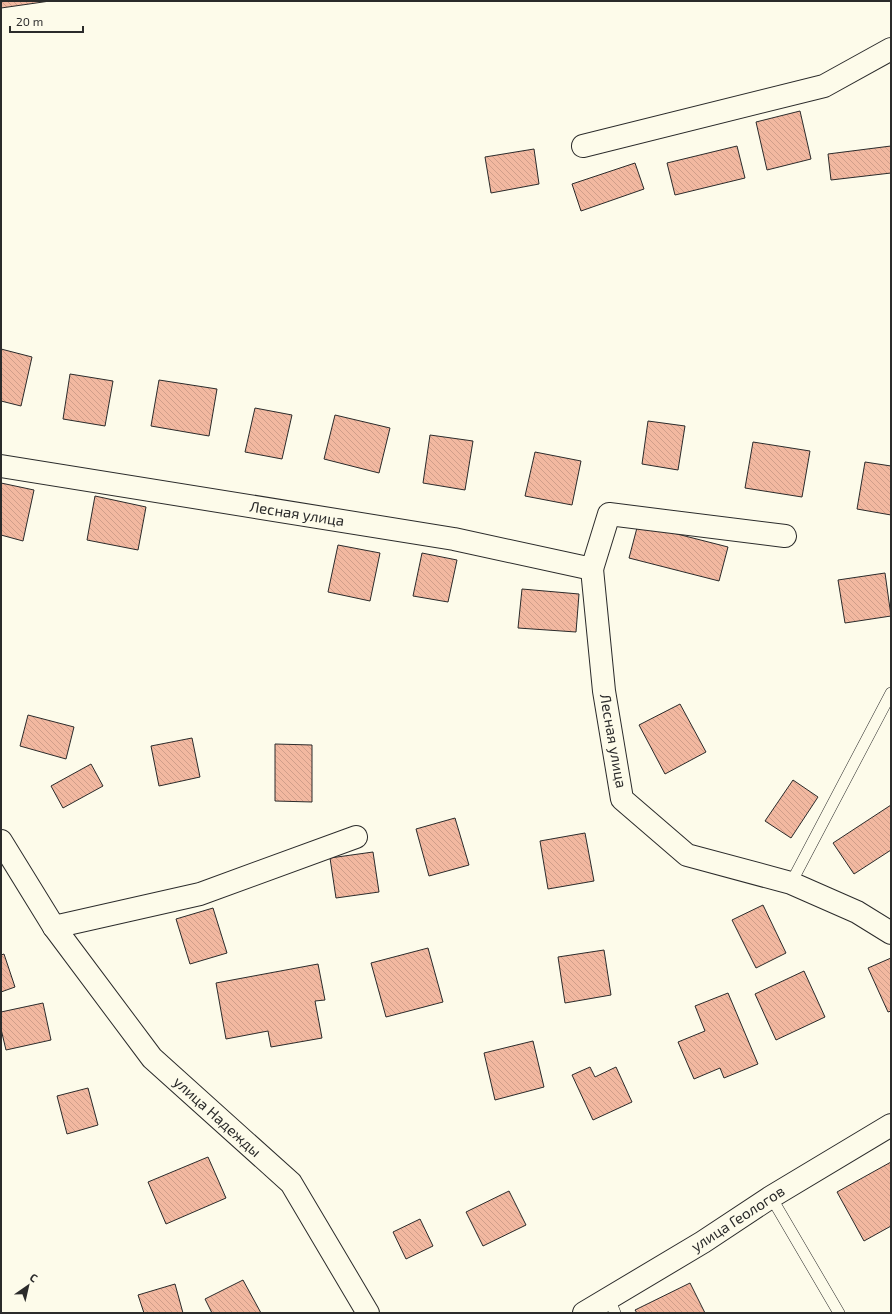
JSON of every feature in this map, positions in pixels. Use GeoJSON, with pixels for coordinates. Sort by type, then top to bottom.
{"type":"FeatureCollection","features":[{"type":"Feature","properties":{"kind":"street"},"geometry":{"type":"LineString","coordinates":[[583,146],[824,86],[891,49]]}},
{"type":"Feature","properties":{"kind":"street","name":"Лесная улица"},"geometry":{"type":"LineString","coordinates":[[1,466],[454,539],[592,569]]}},
{"type":"Feature","properties":{"kind":"street","name":"Лесная улица"},"geometry":{"type":"LineString","coordinates":[[785,536],[609,514],[592,569],[604,691],[622,799],[687,855],[790,883],[857,912],[891,933]]}},
{"type":"Feature","properties":{"kind":"street"},"geometry":{"type":"LineString","coordinates":[[54,927],[200,894],[356,837]]}},
{"type":"Feature","properties":{"kind":"street","name":"улица Надежды"},"geometry":{"type":"LineString","coordinates":[[1,841],[54,927],[152,1058],[291,1183],[368,1313]]}},
{"type":"Feature","properties":{"kind":"street","name":"улица Геологов"},"geometry":{"type":"LineString","coordinates":[[584,1313],[612,1306],[703,1242],[771,1197],[891,1125]]}},
{"type":"Feature","properties":{"kind":"lane"},"geometry":{"type":"LineString","coordinates":[[790,883],[891,693]]}},
{"type":"Feature","properties":{"kind":"lane"},"geometry":{"type":"LineString","coordinates":[[771,1197],[839,1313]]}},
{"type":"Feature","properties":{"kind":"building"},"geometry":{"type":"Polygon","coordinates":[[[1,1],[50,1],[1,8],[1,1]]]}},
{"type":"Feature","properties":{"kind":"building"},"geometry":{"type":"Polygon","coordinates":[[[800,111],[811,159],[767,170],[756,122],[800,111]]]}},
{"type":"Feature","properties":{"kind":"building"},"geometry":{"type":"Polygon","coordinates":[[[737,146],[745,178],[675,195],[667,163],[737,146]]]}},
{"type":"Feature","properties":{"kind":"building"},"geometry":{"type":"Polygon","coordinates":[[[891,146],[891,173],[831,180],[828,154],[891,146]]]}},
{"type":"Feature","properties":{"kind":"building"},"geometry":{"type":"Polygon","coordinates":[[[534,149],[539,184],[491,193],[485,157],[534,149]]]}},
{"type":"Feature","properties":{"kind":"building"},"geometry":{"type":"Polygon","coordinates":[[[635,163],[644,189],[581,211],[572,184],[635,163]]]}},
{"type":"Feature","properties":{"kind":"building"},"geometry":{"type":"Polygon","coordinates":[[[1,349],[32,357],[21,406],[1,401],[1,349]]]}},
{"type":"Feature","properties":{"kind":"building"},"geometry":{"type":"Polygon","coordinates":[[[70,374],[113,381],[105,426],[63,419],[70,374]]]}},
{"type":"Feature","properties":{"kind":"building"},"geometry":{"type":"Polygon","coordinates":[[[159,380],[217,389],[209,436],[151,426],[159,380]]]}},
{"type":"Feature","properties":{"kind":"building"},"geometry":{"type":"Polygon","coordinates":[[[255,408],[292,415],[282,459],[245,452],[255,408]]]}},
{"type":"Feature","properties":{"kind":"building"},"geometry":{"type":"Polygon","coordinates":[[[335,415],[390,428],[379,473],[324,459],[335,415]]]}},
{"type":"Feature","properties":{"kind":"building"},"geometry":{"type":"Polygon","coordinates":[[[648,421],[685,426],[678,470],[642,464],[648,421]]]}},
{"type":"Feature","properties":{"kind":"building"},"geometry":{"type":"Polygon","coordinates":[[[430,435],[473,441],[465,490],[423,483],[430,435]]]}},
{"type":"Feature","properties":{"kind":"building"},"geometry":{"type":"Polygon","coordinates":[[[753,442],[810,451],[802,497],[745,488],[753,442]]]}},
{"type":"Feature","properties":{"kind":"building"},"geometry":{"type":"Polygon","coordinates":[[[535,452],[581,461],[572,505],[525,496],[535,452]]]}},
{"type":"Feature","properties":{"kind":"building"},"geometry":{"type":"Polygon","coordinates":[[[865,462],[891,466],[891,515],[857,509],[865,462]]]}},
{"type":"Feature","properties":{"kind":"building"},"geometry":{"type":"Polygon","coordinates":[[[1,483],[34,490],[23,541],[1,535],[1,483]]]}},
{"type":"Feature","properties":{"kind":"building"},"geometry":{"type":"Polygon","coordinates":[[[95,496],[146,507],[138,550],[87,540],[95,496]]]}},
{"type":"Feature","properties":{"kind":"building"},"geometry":{"type":"Polygon","coordinates":[[[638,524],[728,547],[719,581],[629,558],[638,524]]]}},
{"type":"Feature","properties":{"kind":"building"},"geometry":{"type":"Polygon","coordinates":[[[338,545],[380,553],[370,601],[328,592],[338,545]]]}},
{"type":"Feature","properties":{"kind":"building"},"geometry":{"type":"Polygon","coordinates":[[[422,553],[457,560],[448,602],[413,596],[422,553]]]}},
{"type":"Feature","properties":{"kind":"building"},"geometry":{"type":"Polygon","coordinates":[[[885,573],[891,616],[845,623],[838,580],[885,573]]]}},
{"type":"Feature","properties":{"kind":"building"},"geometry":{"type":"Polygon","coordinates":[[[522,589],[579,594],[576,632],[518,628],[522,589]]]}},
{"type":"Feature","properties":{"kind":"building"},"geometry":{"type":"Polygon","coordinates":[[[680,704],[706,752],[665,774],[639,725],[680,704]]]}},
{"type":"Feature","properties":{"kind":"building"},"geometry":{"type":"Polygon","coordinates":[[[28,715],[74,727],[66,759],[20,746],[28,715]]]}},
{"type":"Feature","properties":{"kind":"building"},"geometry":{"type":"Polygon","coordinates":[[[192,738],[200,777],[159,786],[151,746],[192,738]]]}},
{"type":"Feature","properties":{"kind":"building"},"geometry":{"type":"Polygon","coordinates":[[[275,744],[312,745],[312,802],[275,801],[275,744]]]}},
{"type":"Feature","properties":{"kind":"building"},"geometry":{"type":"Polygon","coordinates":[[[91,764],[103,786],[63,808],[51,786],[91,764]]]}},
{"type":"Feature","properties":{"kind":"building"},"geometry":{"type":"Polygon","coordinates":[[[793,780],[818,797],[791,838],[765,821],[793,780]]]}},
{"type":"Feature","properties":{"kind":"building"},"geometry":{"type":"Polygon","coordinates":[[[891,805],[891,850],[854,874],[833,843],[891,805]]]}},
{"type":"Feature","properties":{"kind":"building"},"geometry":{"type":"Polygon","coordinates":[[[455,818],[469,865],[429,876],[416,829],[455,818]]]}},
{"type":"Feature","properties":{"kind":"building"},"geometry":{"type":"Polygon","coordinates":[[[585,833],[594,881],[548,889],[540,841],[585,833]]]}},
{"type":"Feature","properties":{"kind":"building"},"geometry":{"type":"Polygon","coordinates":[[[373,852],[379,892],[336,898],[330,858],[373,852]]]}},
{"type":"Feature","properties":{"kind":"building"},"geometry":{"type":"Polygon","coordinates":[[[763,905],[786,953],[756,968],[732,920],[763,905]]]}},
{"type":"Feature","properties":{"kind":"building"},"geometry":{"type":"Polygon","coordinates":[[[213,908],[227,953],[190,964],[176,919],[213,908]]]}},
{"type":"Feature","properties":{"kind":"building"},"geometry":{"type":"Polygon","coordinates":[[[428,948],[443,1002],[386,1017],[371,963],[428,948]]]}},
{"type":"Feature","properties":{"kind":"building"},"geometry":{"type":"Polygon","coordinates":[[[604,950],[611,995],[565,1003],[558,957],[604,950]]]}},
{"type":"Feature","properties":{"kind":"building"},"geometry":{"type":"Polygon","coordinates":[[[4,954],[15,987],[1,992],[1,955],[4,954]]]}},
{"type":"Feature","properties":{"kind":"building"},"geometry":{"type":"Polygon","coordinates":[[[891,958],[891,1011],[888,1012],[868,968],[891,958]]]}},
{"type":"Feature","properties":{"kind":"building"},"geometry":{"type":"Polygon","coordinates":[[[318,964],[325,1000],[315,1001],[322,1038],[271,1047],[268,1031],[226,1039],[216,983],[318,964]]]}},
{"type":"Feature","properties":{"kind":"building"},"geometry":{"type":"Polygon","coordinates":[[[804,971],[825,1017],[776,1040],[755,994],[804,971]]]}},
{"type":"Feature","properties":{"kind":"building"},"geometry":{"type":"Polygon","coordinates":[[[728,993],[758,1064],[724,1078],[720,1068],[694,1079],[678,1042],[705,1031],[695,1006],[728,993]]]}},
{"type":"Feature","properties":{"kind":"building"},"geometry":{"type":"Polygon","coordinates":[[[43,1003],[51,1040],[6,1050],[1,1029],[1,1012],[43,1003]]]}},
{"type":"Feature","properties":{"kind":"building"},"geometry":{"type":"Polygon","coordinates":[[[533,1041],[544,1087],[495,1100],[484,1053],[533,1041]]]}},
{"type":"Feature","properties":{"kind":"building"},"geometry":{"type":"Polygon","coordinates":[[[590,1067],[595,1077],[616,1067],[632,1102],[593,1120],[572,1075],[590,1067]]]}},
{"type":"Feature","properties":{"kind":"building"},"geometry":{"type":"Polygon","coordinates":[[[88,1088],[98,1125],[67,1134],[57,1096],[88,1088]]]}},
{"type":"Feature","properties":{"kind":"building"},"geometry":{"type":"Polygon","coordinates":[[[208,1157],[226,1198],[166,1224],[148,1182],[208,1157]]]}},
{"type":"Feature","properties":{"kind":"building"},"geometry":{"type":"Polygon","coordinates":[[[891,1162],[891,1226],[864,1241],[837,1192],[891,1162]]]}},
{"type":"Feature","properties":{"kind":"building"},"geometry":{"type":"Polygon","coordinates":[[[509,1191],[526,1225],[483,1246],[466,1212],[509,1191]]]}},
{"type":"Feature","properties":{"kind":"building"},"geometry":{"type":"Polygon","coordinates":[[[420,1219],[433,1246],[406,1259],[393,1232],[420,1219]]]}},
{"type":"Feature","properties":{"kind":"building"},"geometry":{"type":"Polygon","coordinates":[[[243,1280],[261,1313],[212,1313],[205,1299],[243,1280]]]}},
{"type":"Feature","properties":{"kind":"building"},"geometry":{"type":"Polygon","coordinates":[[[690,1283],[705,1313],[637,1313],[635,1310],[690,1283]]]}},
{"type":"Feature","properties":{"kind":"building"},"geometry":{"type":"Polygon","coordinates":[[[175,1284],[183,1313],[144,1313],[138,1295],[175,1284]]]}}]}
